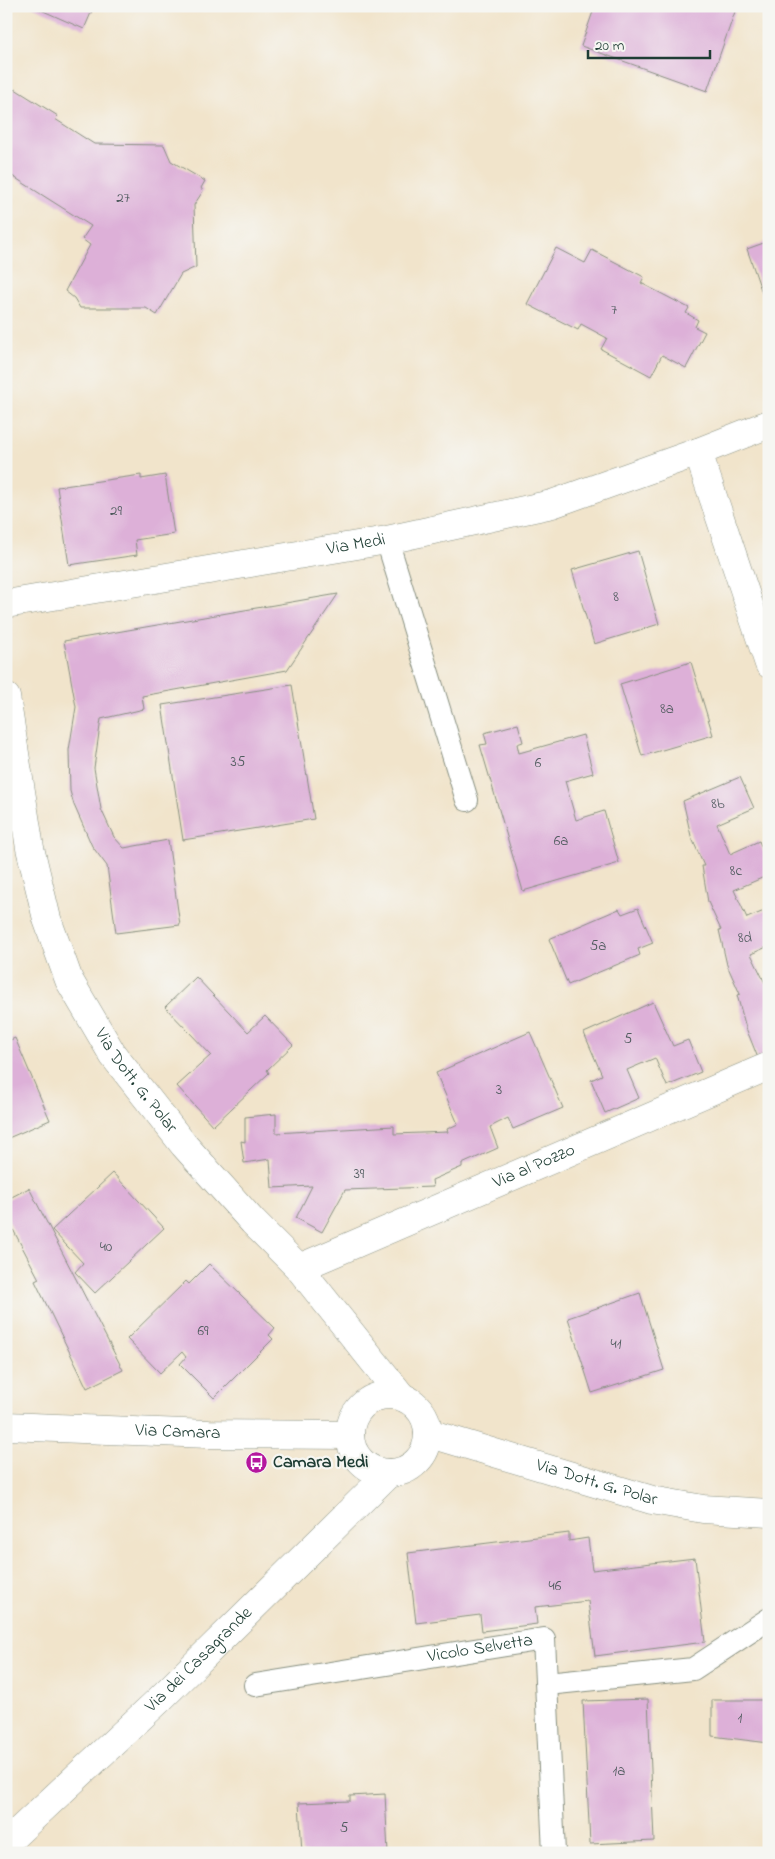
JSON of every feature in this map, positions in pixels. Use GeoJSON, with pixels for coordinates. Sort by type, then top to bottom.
{"type":"FeatureCollection","features":[{"type":"Feature","properties":{"kind":"street","name":"Via Medi"},"geometry":{"type":"LineString","coordinates":[[6,604],[387,540],[552,504],[698,452],[769,424]]}},
{"type":"Feature","properties":{"kind":"street"},"geometry":{"type":"LineString","coordinates":[[698,452],[769,664]]}},
{"type":"Feature","properties":{"kind":"street","name":"Via Dott. G. Polar"},"geometry":{"type":"LineString","coordinates":[[6,697],[30,848],[47,919],[69,980],[113,1055],[178,1137],[253,1222],[299,1268],[402,1397]]}},
{"type":"Feature","properties":{"kind":"street","name":"Via al Pozzo"},"geometry":{"type":"LineString","coordinates":[[299,1268],[769,1066]]}},
{"type":"Feature","properties":{"kind":"street"},"geometry":{"type":"LineString","coordinates":[[390,1395],[402,1397],[421,1411],[426,1422],[428,1434],[426,1446],[421,1457],[412,1466],[401,1472],[388,1474],[377,1472],[366,1466],[352,1447],[350,1435],[354,1417],[366,1402],[390,1395]]}},
{"type":"Feature","properties":{"kind":"street","name":"Via Camara"},"geometry":{"type":"LineString","coordinates":[[6,1426],[208,1434],[350,1435]]}},
{"type":"Feature","properties":{"kind":"street","name":"Via Dott. G. Polar"},"geometry":{"type":"LineString","coordinates":[[428,1434],[652,1500],[703,1509],[769,1513]]}},
{"type":"Feature","properties":{"kind":"street","name":"Via dei Casagrande"},"geometry":{"type":"LineString","coordinates":[[6,1843],[159,1700],[388,1474]]}},
{"type":"Feature","properties":{"kind":"lane"},"geometry":{"type":"LineString","coordinates":[[387,540],[467,800]]}},
{"type":"Feature","properties":{"kind":"lane"},"geometry":{"type":"LineString","coordinates":[[554,1853],[546,1684],[693,1669],[769,1619]]}},
{"type":"Feature","properties":{"kind":"lane","name":"Vicolo Selvetta"},"geometry":{"type":"LineString","coordinates":[[255,1685],[544,1639],[546,1684]]}},
{"type":"Feature","properties":{"kind":"building"},"geometry":{"type":"Polygon","coordinates":[[[32,6],[94,6],[84,29],[32,6]]]}},
{"type":"Feature","properties":{"kind":"building"},"geometry":{"type":"Polygon","coordinates":[[[595,6],[737,6],[707,91],[581,46],[595,6]]]}},
{"type":"Feature","properties":{"kind":"building"},"geometry":{"type":"Polygon","coordinates":[[[6,89],[12,92],[15,89],[58,116],[55,119],[94,144],[164,145],[171,161],[205,181],[201,188],[203,191],[194,205],[196,267],[181,274],[157,315],[146,308],[80,308],[74,298],[65,291],[90,245],[82,239],[91,226],[6,172],[6,89]]]}},
{"type":"Feature","properties":{"kind":"building"},"geometry":{"type":"Polygon","coordinates":[[[769,241],[769,310],[768,310],[747,249],[769,241]]]}},
{"type":"Feature","properties":{"kind":"building"},"geometry":{"type":"Polygon","coordinates":[[[556,248],[585,263],[592,250],[644,277],[641,283],[689,308],[686,313],[698,320],[695,327],[705,332],[686,368],[662,355],[651,376],[601,349],[607,338],[581,324],[578,330],[527,304],[556,248]]]}},
{"type":"Feature","properties":{"kind":"building"},"geometry":{"type":"Polygon","coordinates":[[[141,475],[141,479],[165,475],[174,534],[135,540],[137,555],[69,565],[57,487],[141,475]]]}},
{"type":"Feature","properties":{"kind":"building"},"geometry":{"type":"Polygon","coordinates":[[[638,551],[659,624],[594,644],[572,570],[638,551]]]}},
{"type":"Feature","properties":{"kind":"building"},"geometry":{"type":"Polygon","coordinates":[[[338,594],[287,670],[142,696],[144,709],[101,719],[94,768],[101,809],[114,837],[124,848],[168,840],[180,925],[116,933],[107,866],[92,846],[70,791],[69,750],[76,707],[64,641],[338,594]]]}},
{"type":"Feature","properties":{"kind":"building"},"geometry":{"type":"Polygon","coordinates":[[[691,662],[713,735],[642,756],[620,684],[691,662]]]}},
{"type":"Feature","properties":{"kind":"building"},"geometry":{"type":"Polygon","coordinates":[[[292,685],[314,819],[183,840],[162,705],[292,685]]]}},
{"type":"Feature","properties":{"kind":"building"},"geometry":{"type":"Polygon","coordinates":[[[518,724],[523,742],[517,744],[519,753],[583,735],[593,773],[565,781],[576,820],[604,811],[619,863],[523,891],[480,745],[487,744],[484,733],[518,724]]]}},
{"type":"Feature","properties":{"kind":"building"},"geometry":{"type":"Polygon","coordinates":[[[740,777],[754,808],[717,824],[730,854],[759,841],[769,864],[769,875],[734,890],[747,918],[769,909],[769,946],[751,954],[765,983],[769,982],[769,1054],[758,1058],[746,1028],[737,995],[740,994],[727,965],[719,930],[721,930],[708,902],[702,866],[704,866],[691,836],[683,801],[740,777]]]}},
{"type":"Feature","properties":{"kind":"building"},"geometry":{"type":"Polygon","coordinates":[[[638,908],[653,943],[638,949],[640,955],[568,985],[549,939],[619,909],[622,914],[638,908]]]}},
{"type":"Feature","properties":{"kind":"building"},"geometry":{"type":"Polygon","coordinates":[[[196,977],[248,1032],[265,1016],[293,1045],[267,1070],[269,1073],[213,1126],[177,1086],[211,1055],[165,1007],[196,977]]]}},
{"type":"Feature","properties":{"kind":"building"},"geometry":{"type":"Polygon","coordinates":[[[653,1002],[673,1046],[688,1040],[701,1072],[667,1086],[655,1058],[627,1070],[639,1098],[605,1113],[591,1080],[602,1075],[584,1033],[653,1002]]]}},
{"type":"Feature","properties":{"kind":"building"},"geometry":{"type":"Polygon","coordinates":[[[530,1032],[563,1108],[513,1129],[508,1118],[490,1127],[498,1148],[432,1180],[433,1187],[345,1190],[322,1232],[296,1218],[312,1186],[272,1188],[270,1159],[244,1163],[241,1141],[245,1142],[245,1117],[276,1114],[276,1133],[394,1126],[394,1134],[448,1132],[447,1129],[458,1124],[436,1073],[530,1032]]]}},
{"type":"Feature","properties":{"kind":"building"},"geometry":{"type":"Polygon","coordinates":[[[15,1038],[50,1120],[6,1139],[6,1042],[15,1038]]]}},
{"type":"Feature","properties":{"kind":"building"},"geometry":{"type":"Polygon","coordinates":[[[113,1173],[164,1228],[95,1293],[75,1272],[83,1263],[52,1230],[113,1173]]]}},
{"type":"Feature","properties":{"kind":"building"},"geometry":{"type":"Polygon","coordinates":[[[29,1188],[123,1370],[87,1388],[35,1281],[39,1279],[6,1216],[6,1200],[29,1188]]]}},
{"type":"Feature","properties":{"kind":"building"},"geometry":{"type":"Polygon","coordinates":[[[209,1264],[275,1328],[269,1335],[273,1339],[214,1398],[180,1364],[186,1357],[182,1352],[160,1373],[127,1339],[186,1281],[189,1284],[209,1264]]]}},
{"type":"Feature","properties":{"kind":"building"},"geometry":{"type":"Polygon","coordinates":[[[640,1293],[664,1370],[592,1393],[568,1318],[640,1293]]]}},
{"type":"Feature","properties":{"kind":"building"},"geometry":{"type":"Polygon","coordinates":[[[569,1533],[569,1541],[588,1538],[592,1570],[695,1558],[705,1642],[595,1656],[588,1601],[535,1607],[537,1624],[482,1631],[480,1615],[416,1623],[408,1553],[569,1533]]]}},
{"type":"Feature","properties":{"kind":"building"},"geometry":{"type":"Polygon","coordinates":[[[648,1699],[654,1841],[590,1844],[583,1701],[648,1699]]]}},
{"type":"Feature","properties":{"kind":"building"},"geometry":{"type":"Polygon","coordinates":[[[712,1700],[769,1700],[769,1743],[712,1736],[712,1700]]]}},
{"type":"Feature","properties":{"kind":"building"},"geometry":{"type":"Polygon","coordinates":[[[385,1794],[388,1853],[302,1853],[299,1803],[350,1801],[350,1796],[385,1794]]]}},
{"type":"Feature","properties":{"kind":"place","name":"Camara Medi"},"geometry":{"type":"Point","coordinates":[257,1463]}}]}
